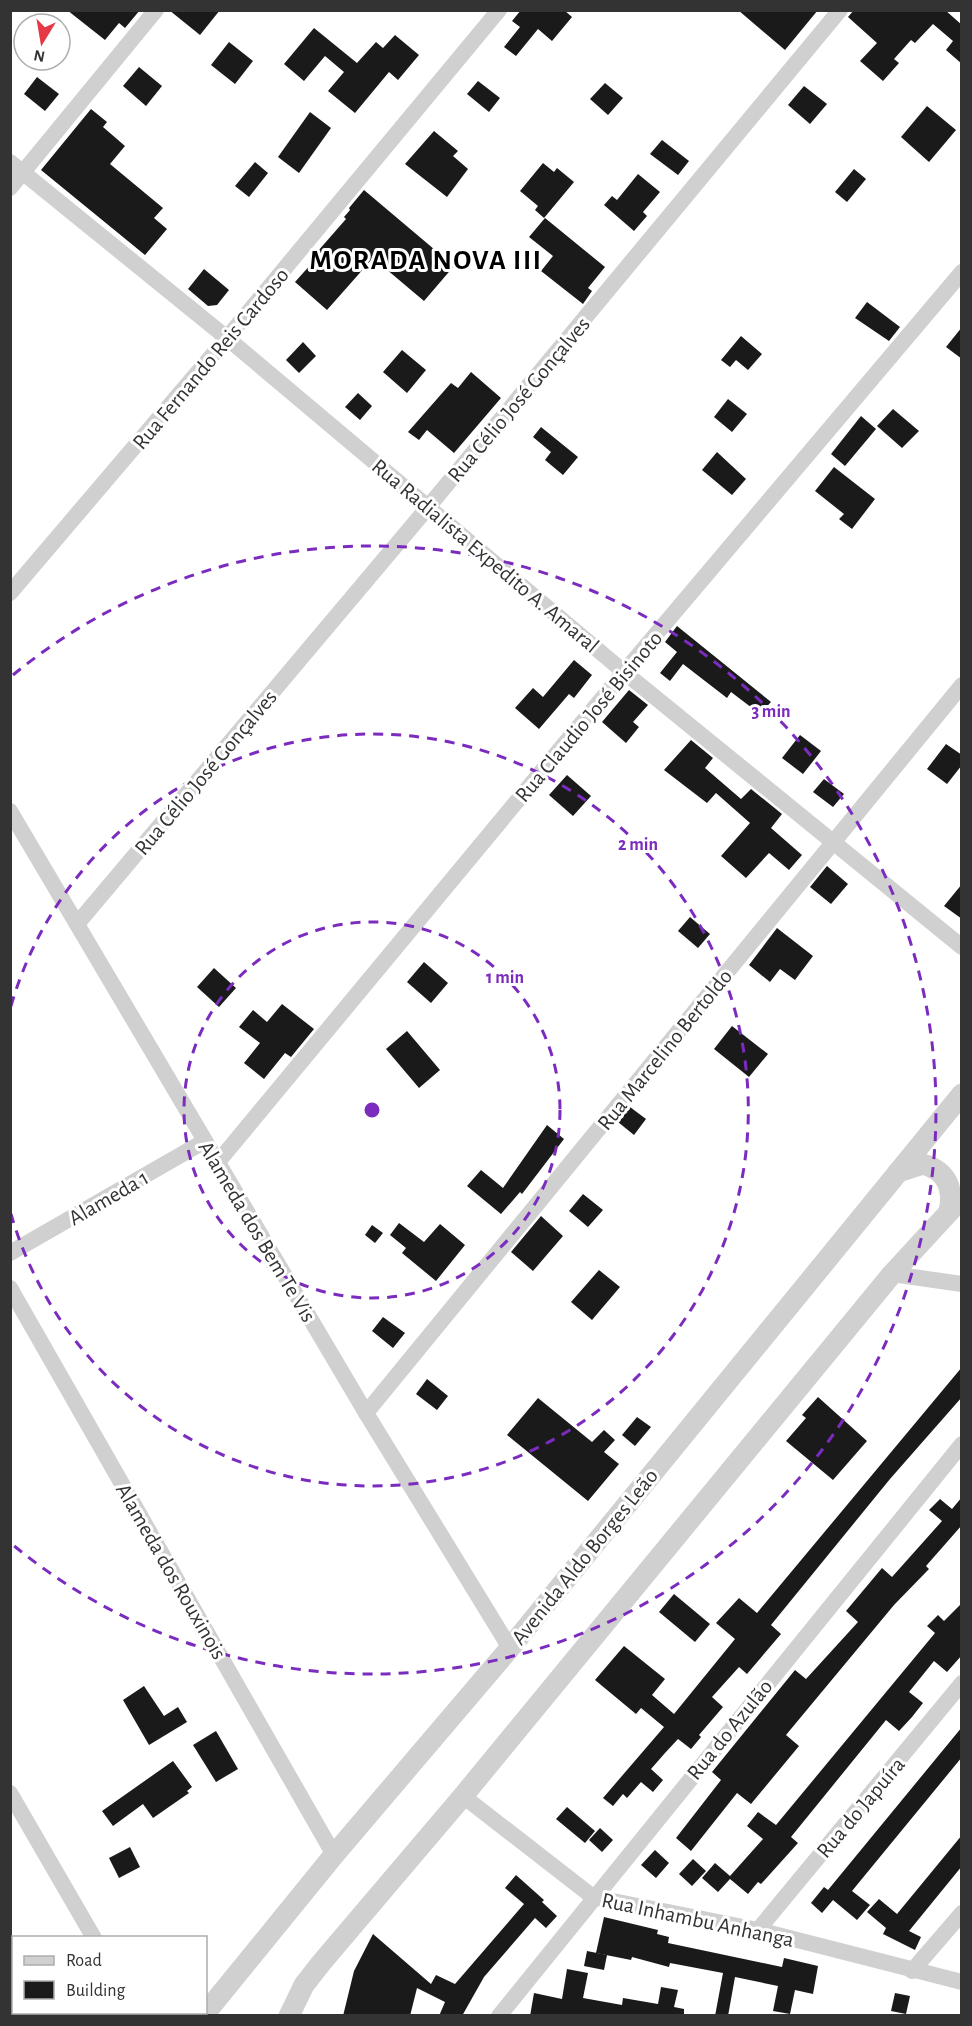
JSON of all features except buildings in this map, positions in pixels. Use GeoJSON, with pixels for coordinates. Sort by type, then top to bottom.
{"type":"FeatureCollection","features":[{"type":"Feature","properties":{"kind":"street"},"geometry":{"type":"LineString","coordinates":[[10,188],[17,167],[156,10]]}},
{"type":"Feature","properties":{"kind":"street","name":"Rua Fernando Reis Cardoso"},"geometry":{"type":"LineString","coordinates":[[10,593],[227,338],[499,10]]}},
{"type":"Feature","properties":{"kind":"street","name":"Rua Célio José Gonçalves"},"geometry":{"type":"LineString","coordinates":[[77,924],[429,506],[840,10]]}},
{"type":"Feature","properties":{"kind":"street","name":"Rua Radialista Expedito A. Amaral"},"geometry":{"type":"LineString","coordinates":[[17,167],[429,506],[624,672],[962,947]]}},
{"type":"Feature","properties":{"kind":"street","name":"Rua Claudio José Bisinoto"},"geometry":{"type":"LineString","coordinates":[[218,1162],[624,672],[962,272]]}},
{"type":"Feature","properties":{"kind":"street","name":"Rua Marcelino Bertoldo"},"geometry":{"type":"LineString","coordinates":[[366,1413],[962,685]]}},
{"type":"Feature","properties":{"kind":"street","name":"Alameda dos Bem Te Vis"},"geometry":{"type":"LineString","coordinates":[[10,812],[366,1413],[510,1648]]}},
{"type":"Feature","properties":{"kind":"street","name":"Avenida Aldo Borges Leão"},"geometry":{"type":"LineString","coordinates":[[207,2011],[334,1855],[510,1648],[898,1172],[961,1099]]}},
{"type":"Feature","properties":{"kind":"street","name":"Alameda 1"},"geometry":{"type":"LineString","coordinates":[[10,1252],[205,1141]]}},
{"type":"Feature","properties":{"kind":"street"},"geometry":{"type":"LineString","coordinates":[[290,2016],[304,1985],[463,1796],[892,1274],[955,1205],[950,1185],[943,1174],[923,1164],[898,1172]]}},
{"type":"Feature","properties":{"kind":"street"},"geometry":{"type":"LineString","coordinates":[[892,1274],[962,1284]]}},
{"type":"Feature","properties":{"kind":"street","name":"Alameda dos Rouxinois"},"geometry":{"type":"LineString","coordinates":[[10,1288],[334,1855]]}},
{"type":"Feature","properties":{"kind":"street","name":"Rua do Azulão"},"geometry":{"type":"LineString","coordinates":[[499,2016],[593,1897],[962,1444]]}},
{"type":"Feature","properties":{"kind":"street","name":"Rua do Japuíra"},"geometry":{"type":"LineString","coordinates":[[758,1930],[962,1683]]}},
{"type":"Feature","properties":{"kind":"street"},"geometry":{"type":"LineString","coordinates":[[10,1793],[93,1936]]}},
{"type":"Feature","properties":{"kind":"street","name":"Rua Inhambu Anhanga"},"geometry":{"type":"LineString","coordinates":[[463,1796],[593,1897],[758,1930],[962,1982]]}},
{"type":"Feature","properties":{"kind":"street"},"geometry":{"type":"LineString","coordinates":[[912,1971],[962,1913]]}},
{"type":"Feature","properties":{"kind":"district","name":"MORADA NOVA III"},"geometry":{"type":"Point","coordinates":[426,259]}}]}
